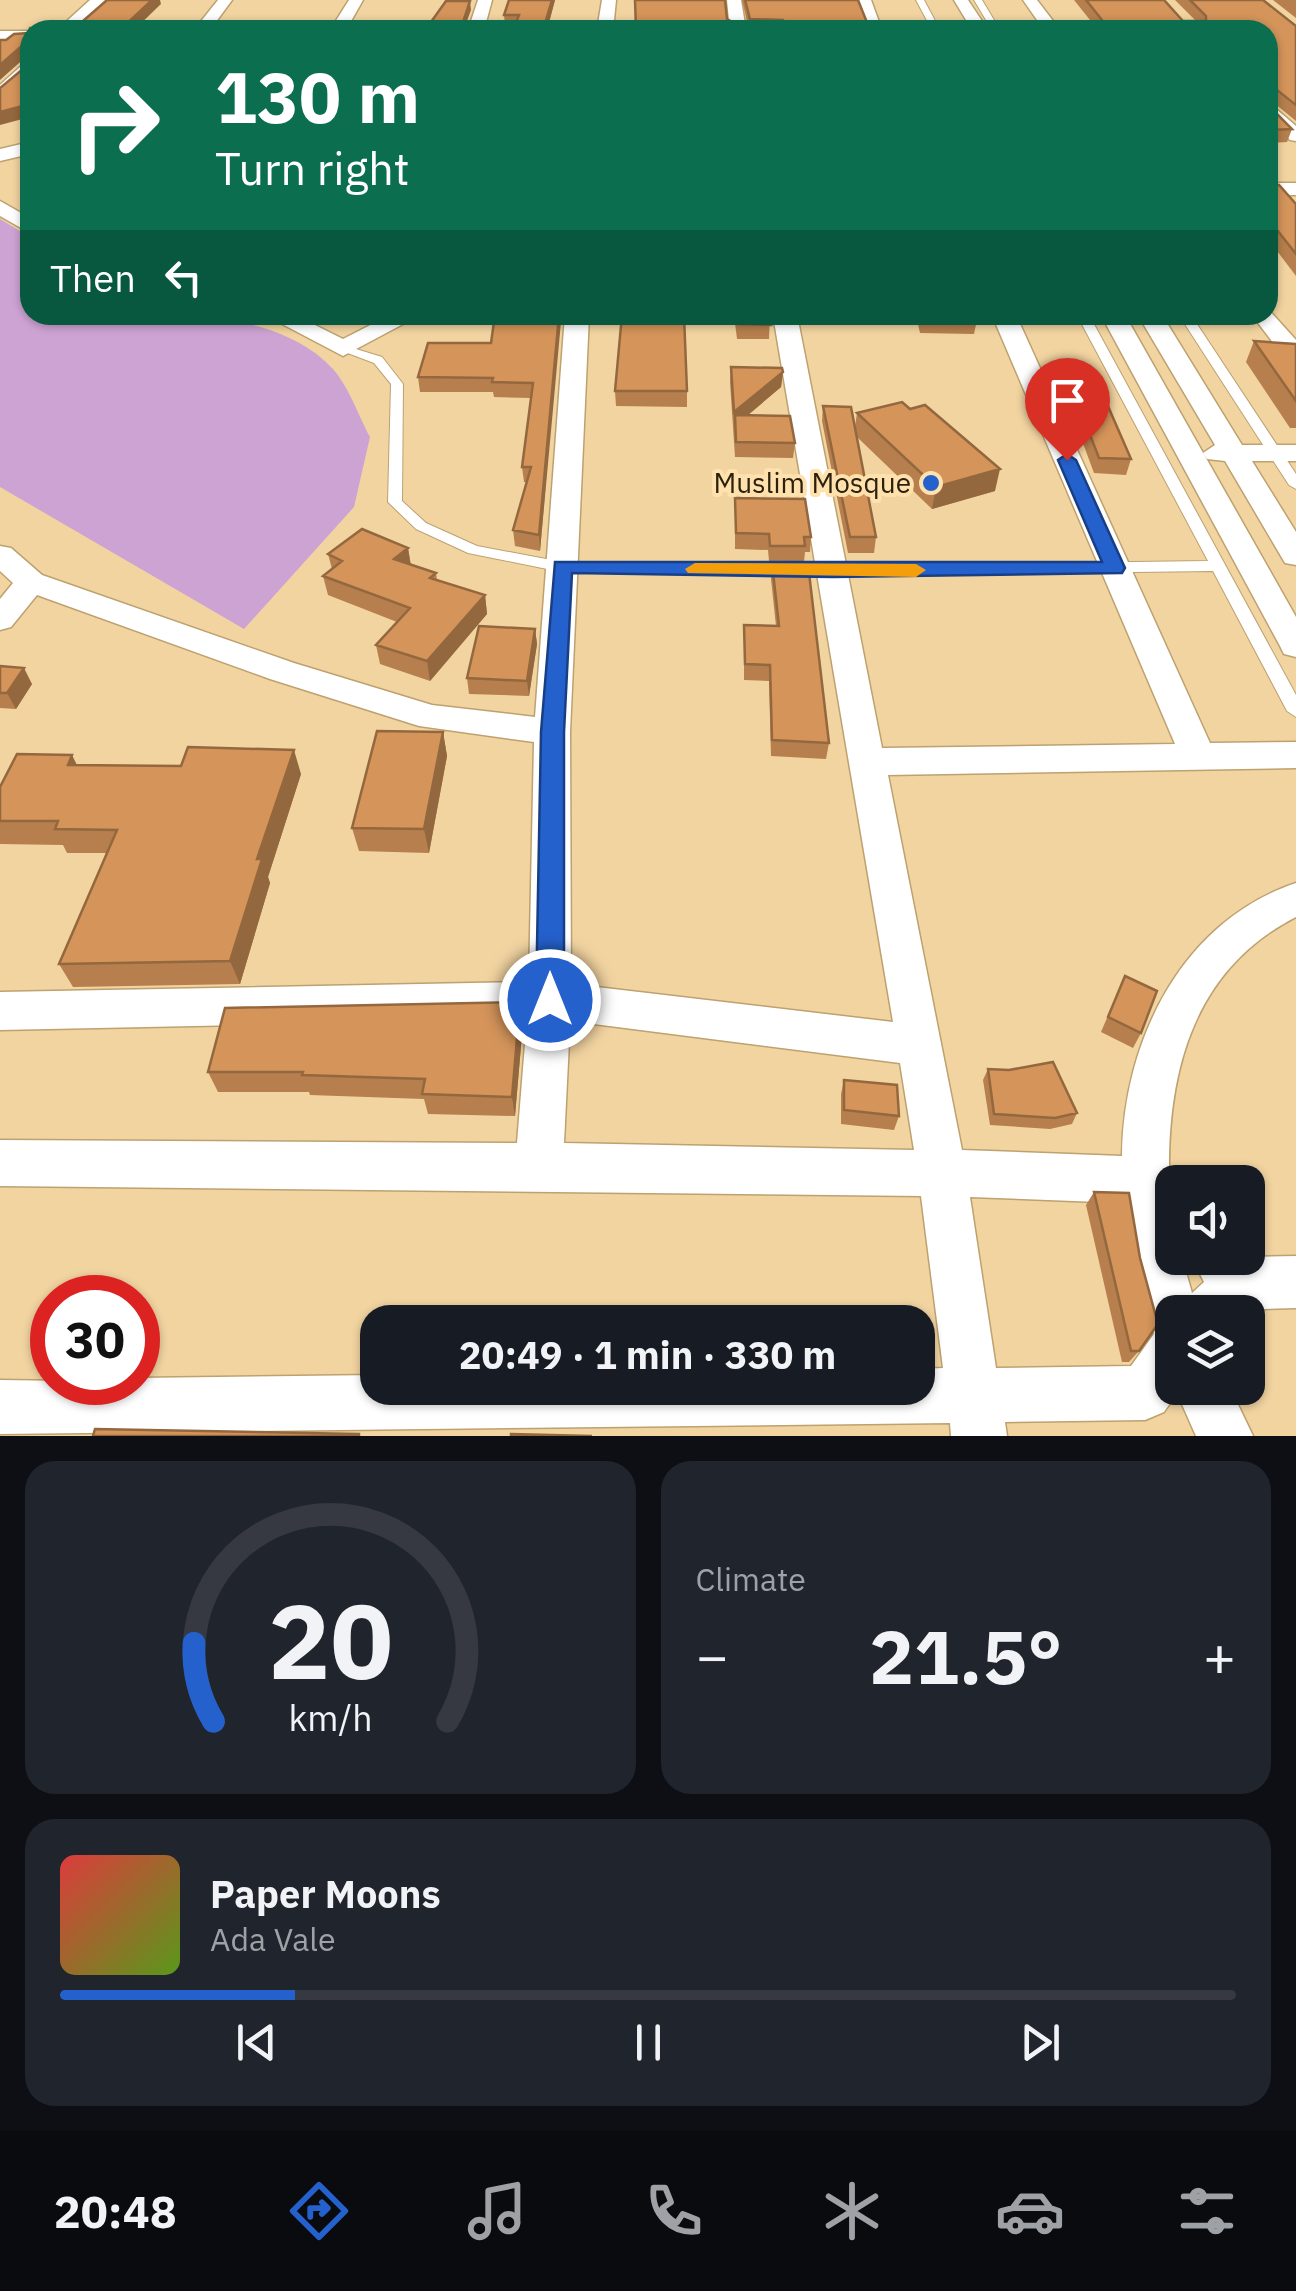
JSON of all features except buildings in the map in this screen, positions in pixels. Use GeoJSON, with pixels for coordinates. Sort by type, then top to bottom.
{"type":"FeatureCollection","features":[{"type":"Feature","properties":{"kind":"street"},"geometry":{"type":"LineString","coordinates":[[77,20],[100,0]]}},
{"type":"Feature","properties":{"kind":"street"},"geometry":{"type":"LineString","coordinates":[[210,20],[225,0]]}},
{"type":"Feature","properties":{"kind":"street"},"geometry":{"type":"LineString","coordinates":[[0,95],[20,73]]}},
{"type":"Feature","properties":{"kind":"street"},"geometry":{"type":"LineString","coordinates":[[1278,117],[1296,136]]}},
{"type":"Feature","properties":{"kind":"street"},"geometry":{"type":"LineString","coordinates":[[296,325],[343,349],[389,325]]}},
{"type":"Feature","properties":{"kind":"street"},"geometry":{"type":"LineString","coordinates":[[538,1166],[550,1000],[552,732],[576,325]]}},
{"type":"Feature","properties":{"kind":"street"},"geometry":{"type":"LineString","coordinates":[[787,325],[942,1171],[975,1416]]}},
{"type":"Feature","properties":{"kind":"street"},"geometry":{"type":"LineString","coordinates":[[1008,325],[1197,754]]}},
{"type":"Feature","properties":{"kind":"street"},"geometry":{"type":"LineString","coordinates":[[1119,325],[1296,646]]}},
{"type":"Feature","properties":{"kind":"street"},"geometry":{"type":"LineString","coordinates":[[1156,325],[1296,556]]}},
{"type":"Feature","properties":{"kind":"street"},"geometry":{"type":"LineString","coordinates":[[1272,325],[1296,356]]}},
{"type":"Feature","properties":{"kind":"street"},"geometry":{"type":"LineString","coordinates":[[1190,453],[1286,453]]}},
{"type":"Feature","properties":{"kind":"street"},"geometry":{"type":"LineString","coordinates":[[0,555],[31,582],[282,671],[431,718],[552,732]]}},
{"type":"Feature","properties":{"kind":"street"},"geometry":{"type":"LineString","coordinates":[[0,620],[31,582]]}},
{"type":"Feature","properties":{"kind":"street"},"geometry":{"type":"LineString","coordinates":[[868,762],[1296,755]]}},
{"type":"Feature","properties":{"kind":"street"},"geometry":{"type":"LineString","coordinates":[[1155,1179],[1144,1132],[1157,1054],[1186,989],[1228,940],[1296,898]]}},
{"type":"Feature","properties":{"kind":"street"},"geometry":{"type":"LineString","coordinates":[[0,1011],[550,1000],[918,1046]]}},
{"type":"Feature","properties":{"kind":"street"},"geometry":{"type":"LineString","coordinates":[[0,1163],[942,1171],[1155,1196]]}},
{"type":"Feature","properties":{"kind":"street"},"geometry":{"type":"LineString","coordinates":[[1222,1284],[1296,1282]]}},
{"type":"Feature","properties":{"kind":"street"},"geometry":{"type":"LineString","coordinates":[[0,1407],[975,1416],[1145,1393],[1155,1378]]}},
{"type":"Feature","properties":{"kind":"street"},"geometry":{"type":"LineString","coordinates":[[1210,1405],[1225,1436]]}},
{"type":"Feature","properties":{"kind":"lane"},"geometry":{"type":"LineString","coordinates":[[1088,325],[1296,711]]}},
{"type":"Feature","properties":{"kind":"lane"},"geometry":{"type":"LineString","coordinates":[[1192,325],[1286,453],[1296,485]]}},
{"type":"Feature","properties":{"kind":"lane"},"geometry":{"type":"LineString","coordinates":[[343,349],[378,360],[397,384],[395,502],[421,526],[473,550],[562,567],[832,571],[1218,566]]}},
{"type":"Feature","properties":{"kind":"shaded area"},"geometry":{"type":"Polygon","coordinates":[[[0,219],[20,231],[20,325],[251,325],[270,330],[305,346],[333,369],[370,437],[354,507],[244,629],[0,487],[0,219]]]}},
{"type":"Feature","properties":{"kind":"slow traffic"},"geometry":{"type":"LineString","coordinates":[[695,569],[916,570]]}},
{"type":"Feature","properties":{"kind":"place","name":"Muslim Mosque"},"geometry":{"type":"Point","coordinates":[931,483]}},
{"type":"Feature","properties":{"kind":"route"},"geometry":{"type":"LineString","coordinates":[[550,1000],[552,732],[562,567],[832,571],[1115,568],[1067,460]]}}]}
